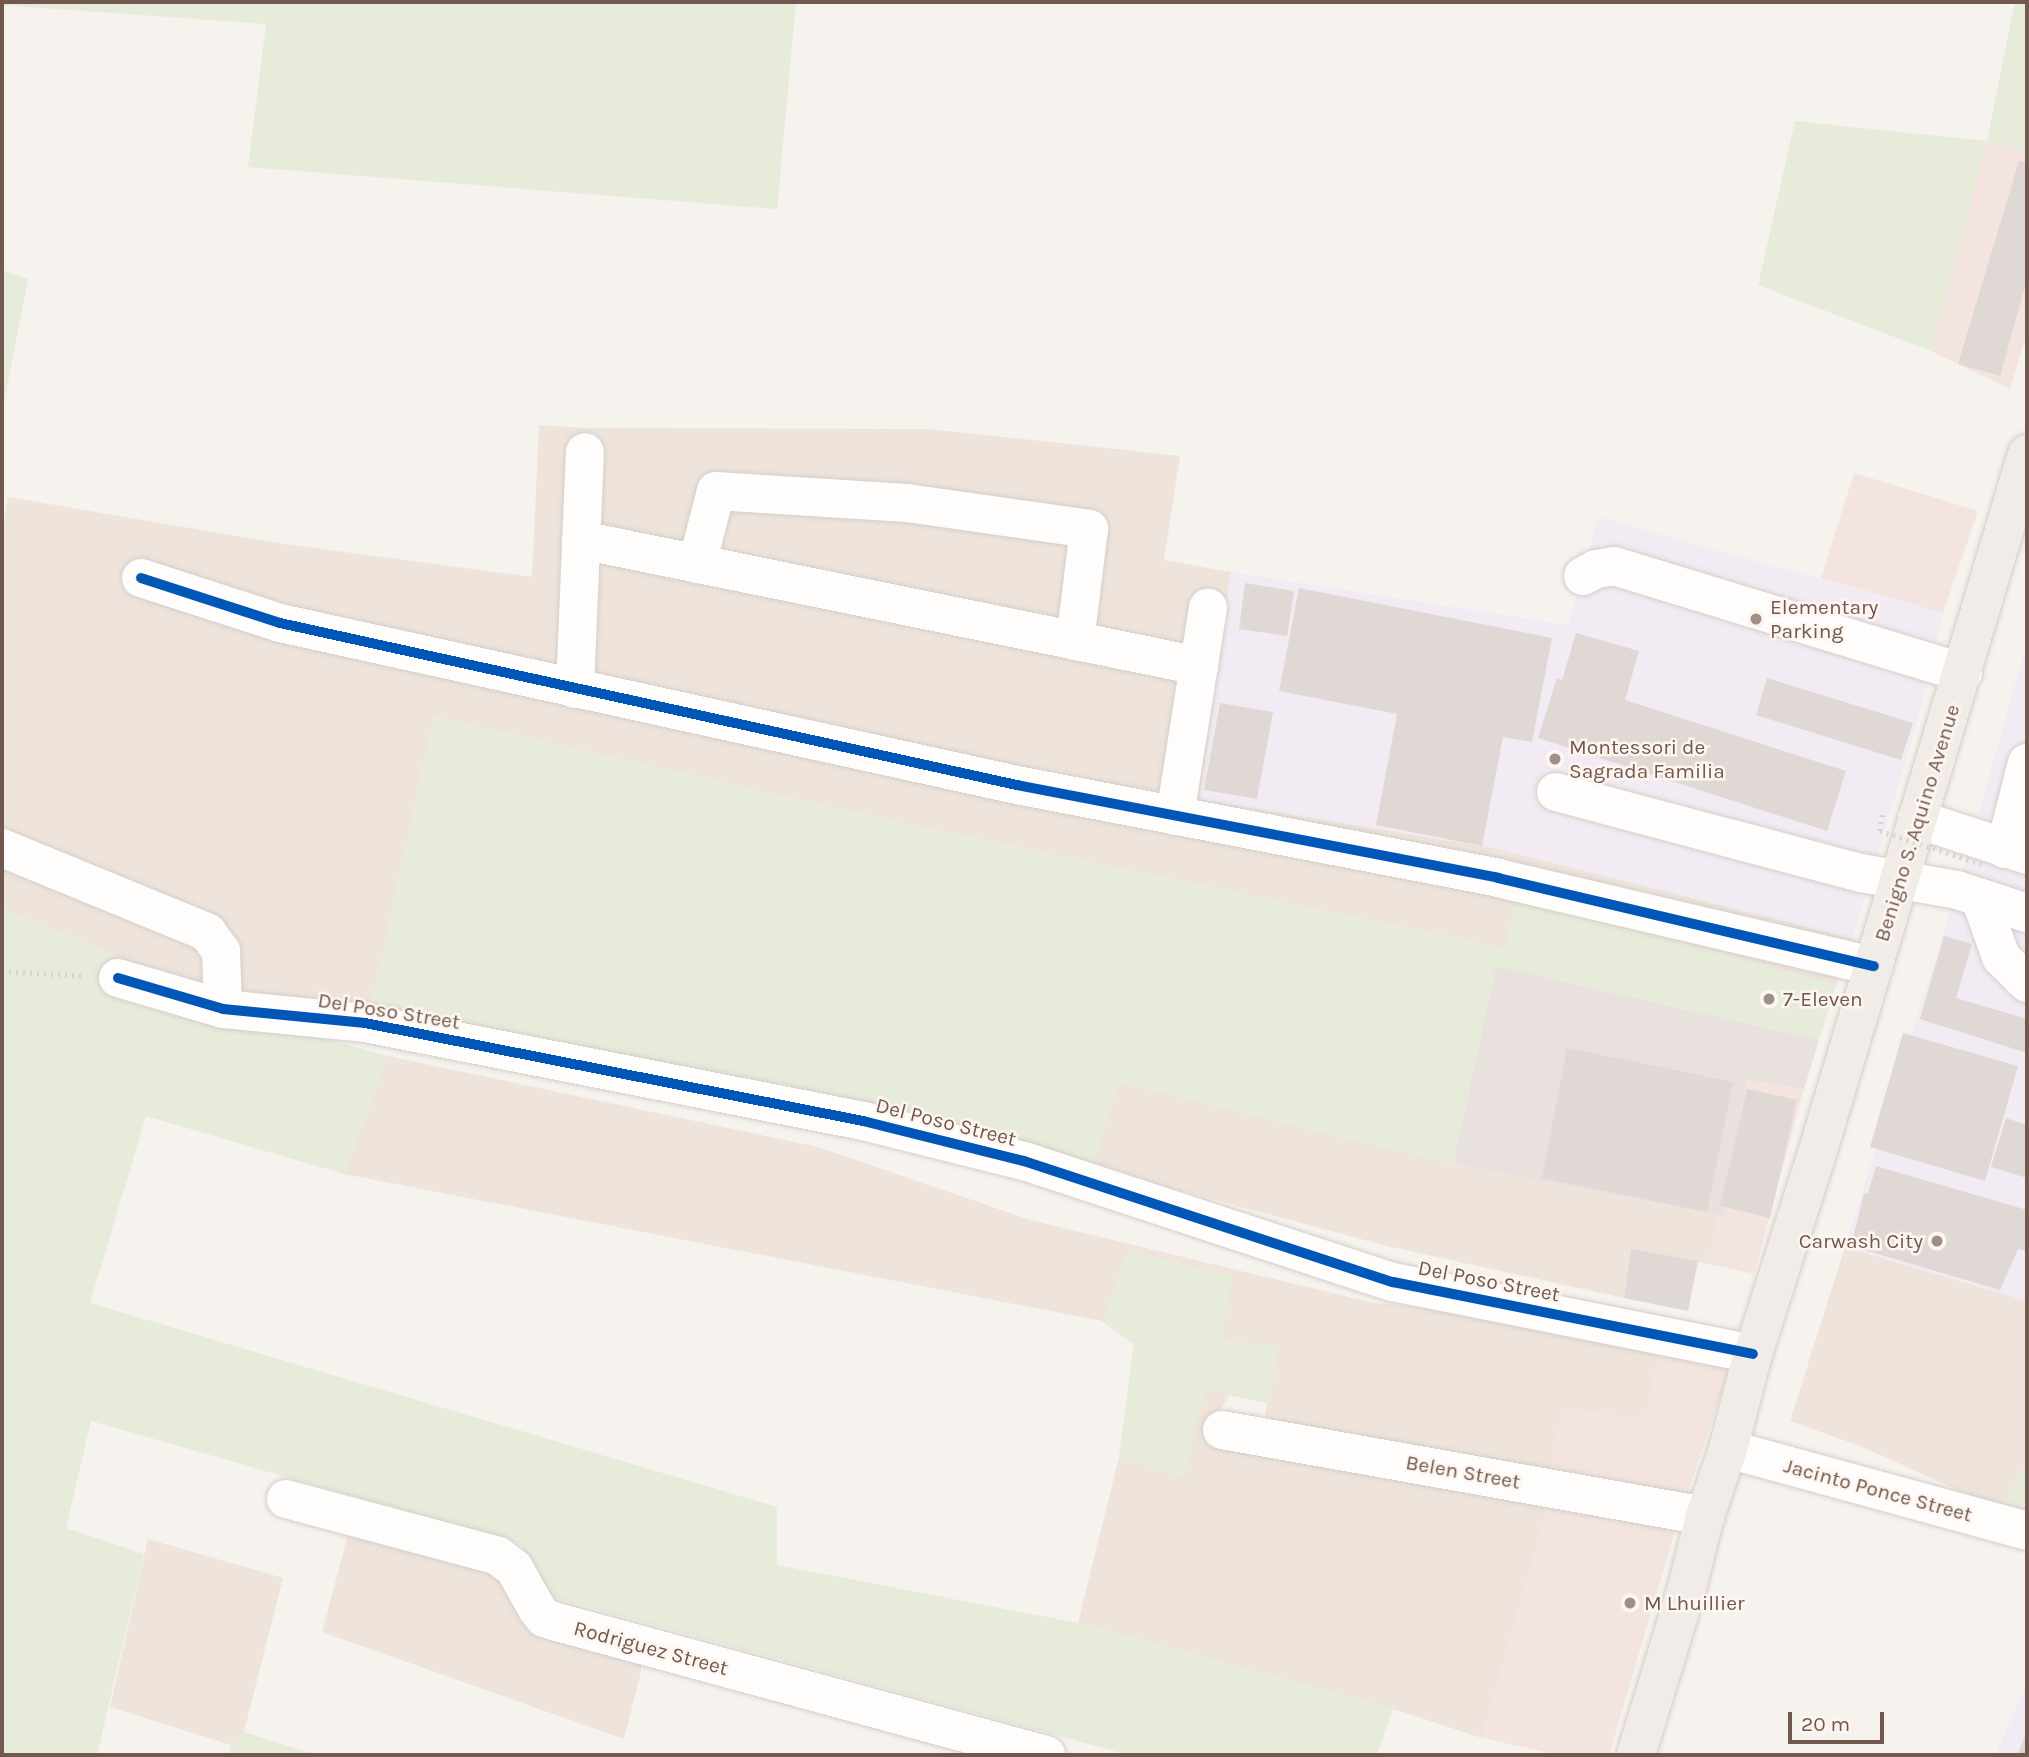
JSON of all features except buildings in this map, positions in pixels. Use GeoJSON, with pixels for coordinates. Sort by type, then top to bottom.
{"type":"FeatureCollection","features":[{"type":"Feature","properties":{"kind":"main road","name":"Benigno S. Aquino Avenue"},"geometry":{"type":"LineString","coordinates":[[1636,1755],[1687,1588],[1705,1516],[1728,1449],[1753,1354],[1874,966],[1897,879],[1900,817],[1963,673],[2027,454]]}},
{"type":"Feature","properties":{"kind":"street"},"geometry":{"type":"LineString","coordinates":[[575,689],[585,452]]}},
{"type":"Feature","properties":{"kind":"street"},"geometry":{"type":"LineString","coordinates":[[697,564],[716,491],[907,503],[1089,529],[1075,641]]}},
{"type":"Feature","properties":{"kind":"street"},"geometry":{"type":"LineString","coordinates":[[581,540],[1199,666]]}},
{"type":"Feature","properties":{"kind":"street"},"geometry":{"type":"LineString","coordinates":[[1583,576],[1596,569],[1614,566],[1963,673]]}},
{"type":"Feature","properties":{"kind":"street"},"geometry":{"type":"LineString","coordinates":[[141,578],[280,623],[575,689],[1175,816],[1498,878],[1874,966]]}},
{"type":"Feature","properties":{"kind":"street"},"geometry":{"type":"LineString","coordinates":[[1175,816],[1208,608]]}},
{"type":"Feature","properties":{"kind":"street"},"geometry":{"type":"LineString","coordinates":[[2027,763],[1999,867],[2001,957],[2027,983]]}},
{"type":"Feature","properties":{"kind":"street"},"geometry":{"type":"LineString","coordinates":[[1556,792],[1861,873],[1897,879],[1999,867]]}},
{"type":"Feature","properties":{"kind":"street"},"geometry":{"type":"LineString","coordinates":[[1900,817],[1999,867],[2027,913]]}},
{"type":"Feature","properties":{"kind":"street"},"geometry":{"type":"LineString","coordinates":[[2,848],[207,932],[221,951],[223,1009]]}},
{"type":"Feature","properties":{"kind":"street","name":"Del Poso Street"},"geometry":{"type":"LineString","coordinates":[[118,978],[223,1009],[365,1023],[863,1121],[1024,1161],[1393,1282],[1753,1354]]}},
{"type":"Feature","properties":{"kind":"street","name":"Belen Street"},"geometry":{"type":"LineString","coordinates":[[1222,1430],[1705,1516]]}},
{"type":"Feature","properties":{"kind":"street","name":"Jacinto Ponce Street"},"geometry":{"type":"LineString","coordinates":[[1728,1449],[2027,1531]]}},
{"type":"Feature","properties":{"kind":"street","name":"Rodriguez Street"},"geometry":{"type":"LineString","coordinates":[[286,1499],[498,1556],[514,1568],[544,1618],[1046,1755]]}},
{"type":"Feature","properties":{"kind":"path"},"geometry":{"type":"LineString","coordinates":[[1900,817],[1880,831],[1999,867]]}},
{"type":"Feature","properties":{"kind":"path"},"geometry":{"type":"LineString","coordinates":[[2,971],[118,978]]}},
{"type":"Feature","properties":{"kind":"shaded area"},"geometry":{"type":"Polygon","coordinates":[[[1987,141],[2027,152],[2027,332],[2010,389],[1931,351],[1987,141]]]}},
{"type":"Feature","properties":{"kind":"shaded area"},"geometry":{"type":"Polygon","coordinates":[[[539,425],[586,428],[929,429],[1180,456],[1164,560],[1231,572],[1199,799],[1494,848],[1853,938],[1836,985],[1516,897],[1506,949],[882,819],[434,717],[370,1014],[119,969],[2,908],[2,536],[8,497],[284,544],[532,577],[539,425]]]}},
{"type":"Feature","properties":{"kind":"shaded area"},"geometry":{"type":"Polygon","coordinates":[[[1854,473],[1978,511],[1943,613],[1821,578],[1854,473]]]}},
{"type":"Feature","properties":{"kind":"shaded area","name":"Montessori de Sagrada Familia"},"geometry":{"type":"Polygon","coordinates":[[[1598,517],[1943,613],[1918,719],[1853,938],[1494,848],[1199,799],[1231,572],[1568,625],[1598,517]]]}},
{"type":"Feature","properties":{"kind":"shaded area"},"geometry":{"type":"Polygon","coordinates":[[[2023,656],[2027,657],[2027,1301],[1845,1247],[1957,890],[2023,656]]]}},
{"type":"Feature","properties":{"kind":"shaded area"},"geometry":{"type":"Polygon","coordinates":[[[1496,966],[1819,1040],[1804,1089],[1747,1080],[1723,1216],[1453,1164],[1496,966]]]}},
{"type":"Feature","properties":{"kind":"shaded area"},"geometry":{"type":"Polygon","coordinates":[[[388,1056],[818,1147],[1030,1220],[1374,1303],[1568,1319],[1658,1353],[1646,1419],[1547,1478],[1263,1426],[1267,1403],[1229,1395],[1207,1433],[1551,1497],[1482,1738],[1393,1709],[1078,1623],[1119,1457],[1134,1344],[1102,1321],[344,1174],[388,1056]]]}},
{"type":"Feature","properties":{"kind":"shaded area"},"geometry":{"type":"Polygon","coordinates":[[[1747,1080],[1804,1089],[1754,1274],[1709,1264],[1718,1215],[1723,1215],[1747,1080]]]}},
{"type":"Feature","properties":{"kind":"shaded area"},"geometry":{"type":"Polygon","coordinates":[[[1118,1081],[1453,1164],[1718,1215],[1709,1264],[1631,1249],[1624,1298],[1387,1246],[1092,1167],[1118,1081]]]}},
{"type":"Feature","properties":{"kind":"shaded area"},"geometry":{"type":"Polygon","coordinates":[[[1845,1247],[2027,1301],[2027,1409],[2024,1421],[2027,1422],[2027,1461],[2002,1510],[1860,1446],[1790,1421],[1845,1247]]]}},
{"type":"Feature","properties":{"kind":"shaded area"},"geometry":{"type":"Polygon","coordinates":[[[1658,1353],[1730,1368],[1683,1506],[1547,1478],[1562,1407],[1646,1419],[1658,1353]]]}},
{"type":"Feature","properties":{"kind":"shaded area"},"geometry":{"type":"Polygon","coordinates":[[[1551,1497],[1678,1521],[1609,1755],[1559,1755],[1482,1738],[1551,1497]]]}},
{"type":"Feature","properties":{"kind":"shaded area"},"geometry":{"type":"Polygon","coordinates":[[[350,1527],[495,1556],[535,1618],[645,1656],[624,1739],[322,1632],[350,1527]]]}},
{"type":"Feature","properties":{"kind":"shaded area"},"geometry":{"type":"Polygon","coordinates":[[[148,1539],[283,1578],[244,1732],[231,1745],[110,1707],[148,1539]]]}},
{"type":"Feature","properties":{"kind":"shaded area"},"geometry":{"type":"Polygon","coordinates":[[[2027,1684],[2027,1755],[1995,1755],[2027,1684]]]}},
{"type":"Feature","properties":{"kind":"green space"},"geometry":{"type":"Polygon","coordinates":[[[2,2],[796,2],[777,209],[248,167],[266,24],[2,5],[2,2]]]}},
{"type":"Feature","properties":{"kind":"green space"},"geometry":{"type":"Polygon","coordinates":[[[2015,2],[2027,2],[2027,152],[1987,141],[2015,2]]]}},
{"type":"Feature","properties":{"kind":"green space"},"geometry":{"type":"Polygon","coordinates":[[[1795,121],[1987,141],[1931,351],[1758,285],[1795,121]]]}},
{"type":"Feature","properties":{"kind":"green space"},"geometry":{"type":"Polygon","coordinates":[[[2,270],[28,279],[2,413],[2,270]]]}},
{"type":"Feature","properties":{"kind":"green space"},"geometry":{"type":"Polygon","coordinates":[[[434,717],[882,819],[1506,949],[1516,896],[1836,985],[1819,1040],[1496,966],[1453,1164],[1118,1081],[1092,1167],[370,1014],[434,717]]]}},
{"type":"Feature","properties":{"kind":"green space"},"geometry":{"type":"Polygon","coordinates":[[[2,908],[121,957],[117,985],[257,1019],[388,1056],[344,1174],[146,1116],[90,1303],[777,1507],[777,1565],[1078,1623],[1393,1709],[1377,1755],[1129,1755],[544,1595],[521,1544],[91,1421],[66,1528],[144,1554],[97,1755],[2,1755],[2,908]]]}},
{"type":"Feature","properties":{"kind":"green space"},"geometry":{"type":"Polygon","coordinates":[[[1128,1252],[1232,1276],[1221,1340],[1277,1346],[1270,1403],[1205,1389],[1184,1478],[1119,1457],[1134,1344],[1102,1321],[1128,1252]]]}},
{"type":"Feature","properties":{"kind":"green space"},"geometry":{"type":"Polygon","coordinates":[[[2027,1461],[2027,1518],[2002,1510],[2027,1461]]]}},
{"type":"Feature","properties":{"kind":"green space"},"geometry":{"type":"Polygon","coordinates":[[[244,1732],[317,1755],[229,1755],[231,1745],[244,1732]]]}},
{"type":"Feature","properties":{"kind":"cycle path"},"geometry":{"type":"LineString","coordinates":[[141,578],[280,623],[1017,785],[1498,878],[1874,966]]}},
{"type":"Feature","properties":{"kind":"cycle path"},"geometry":{"type":"LineString","coordinates":[[118,978],[223,1009],[365,1023],[863,1121],[1024,1161],[1393,1282],[1753,1354]]}},
{"type":"Feature","properties":{"kind":"place","name":"Elementary Parking"},"geometry":{"type":"Point","coordinates":[1756,619]}},
{"type":"Feature","properties":{"kind":"place","name":"Montessori de Sagrada Familia"},"geometry":{"type":"Point","coordinates":[1555,759]}},
{"type":"Feature","properties":{"kind":"place","name":"7-Eleven"},"geometry":{"type":"Point","coordinates":[1769,999]}},
{"type":"Feature","properties":{"kind":"place","name":"Carwash City"},"geometry":{"type":"Point","coordinates":[1937,1241]}},
{"type":"Feature","properties":{"kind":"place","name":"M Lhuillier"},"geometry":{"type":"Point","coordinates":[1630,1603]}}]}
